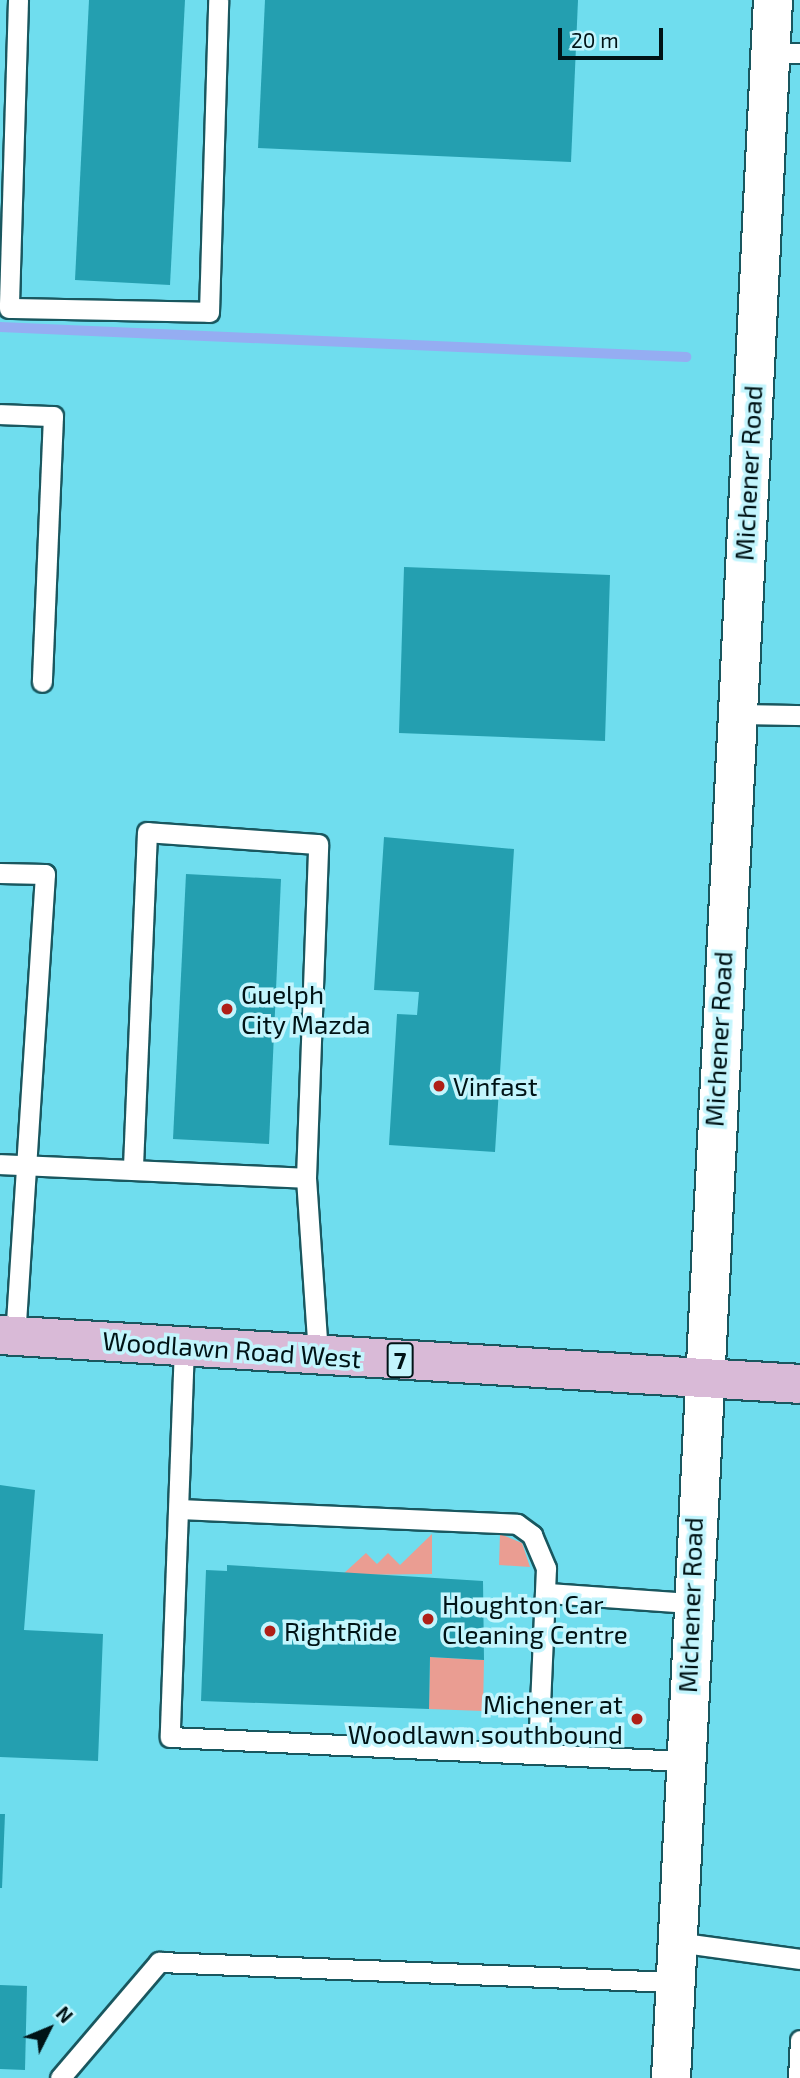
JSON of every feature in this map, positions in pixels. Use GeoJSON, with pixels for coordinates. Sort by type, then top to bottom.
{"type":"FeatureCollection","features":[{"type":"Feature","properties":{"kind":"main road","name":"Woodlawn Road West"},"geometry":{"type":"LineString","coordinates":[[7,1335],[800,1384]]}},
{"type":"Feature","properties":{"kind":"street","name":"Michener Road"},"geometry":{"type":"LineString","coordinates":[[671,2078],[700,1379],[735,714],[785,53],[773,0]]}},
{"type":"Feature","properties":{"kind":"lane"},"geometry":{"type":"LineString","coordinates":[[18,0],[4,307],[209,312],[218,0]]}},
{"type":"Feature","properties":{"kind":"lane"},"geometry":{"type":"LineString","coordinates":[[0,414],[53,416],[42,682]]}},
{"type":"Feature","properties":{"kind":"lane"},"geometry":{"type":"LineString","coordinates":[[735,714],[800,715]]}},
{"type":"Feature","properties":{"kind":"lane"},"geometry":{"type":"LineString","coordinates":[[133,1170],[147,832],[318,844],[306,1178],[318,1355]]}},
{"type":"Feature","properties":{"kind":"lane"},"geometry":{"type":"LineString","coordinates":[[0,873],[44,874],[26,1165],[7,1335]]}},
{"type":"Feature","properties":{"kind":"lane"},"geometry":{"type":"LineString","coordinates":[[0,1164],[306,1178]]}},
{"type":"Feature","properties":{"kind":"lane"},"geometry":{"type":"LineString","coordinates":[[184,1346],[170,1737],[684,1760]]}},
{"type":"Feature","properties":{"kind":"lane"},"geometry":{"type":"LineString","coordinates":[[178,1509],[517,1524],[542,1550],[547,1593],[538,1753]]}},
{"type":"Feature","properties":{"kind":"lane"},"geometry":{"type":"LineString","coordinates":[[547,1593],[691,1603]]}},
{"type":"Feature","properties":{"kind":"lane"},"geometry":{"type":"LineString","coordinates":[[676,1942],[800,1959]]}},
{"type":"Feature","properties":{"kind":"lane"},"geometry":{"type":"LineString","coordinates":[[60,2078],[159,1962],[675,1982]]}},
{"type":"Feature","properties":{"kind":"lane"},"geometry":{"type":"LineString","coordinates":[[798,2078],[800,2040]]}},
{"type":"Feature","properties":{"kind":"shaded area"},"geometry":{"type":"Polygon","coordinates":[[[432,1534],[432,1574],[342,1575],[366,1553],[377,1564],[388,1553],[400,1565],[432,1534]]]}},
{"type":"Feature","properties":{"kind":"shaded area"},"geometry":{"type":"Polygon","coordinates":[[[500,1534],[522,1543],[530,1567],[499,1565],[500,1534]]]}},
{"type":"Feature","properties":{"kind":"shaded area"},"geometry":{"type":"Polygon","coordinates":[[[430,1657],[484,1660],[483,1711],[429,1709],[430,1657]]]}},
{"type":"Feature","properties":{"kind":"building"},"geometry":{"type":"Polygon","coordinates":[[[89,0],[185,0],[170,285],[75,280],[89,0]]]}},
{"type":"Feature","properties":{"kind":"building"},"geometry":{"type":"Polygon","coordinates":[[[265,0],[578,0],[571,162],[258,148],[265,0]]]}},
{"type":"Feature","properties":{"kind":"building"},"geometry":{"type":"Polygon","coordinates":[[[404,567],[610,575],[605,741],[399,733],[404,567]]]}},
{"type":"Feature","properties":{"kind":"building"},"geometry":{"type":"Polygon","coordinates":[[[384,837],[514,849],[495,1152],[389,1145],[397,1014],[417,1015],[419,992],[374,990],[384,837]]]}},
{"type":"Feature","properties":{"kind":"building","name":"Guelph City Mazda"},"geometry":{"type":"Polygon","coordinates":[[[186,874],[281,879],[269,1144],[173,1139],[186,874]]]}},
{"type":"Feature","properties":{"kind":"building"},"geometry":{"type":"Polygon","coordinates":[[[0,1485],[35,1490],[24,1630],[103,1634],[98,1761],[0,1757],[0,1485]]]}},
{"type":"Feature","properties":{"kind":"building"},"geometry":{"type":"Polygon","coordinates":[[[227,1565],[483,1581],[484,1660],[430,1657],[429,1709],[201,1701],[206,1570],[227,1571],[227,1565]]]}},
{"type":"Feature","properties":{"kind":"building"},"geometry":{"type":"Polygon","coordinates":[[[0,1814],[5,1814],[2,1888],[0,1888],[0,1814]]]}},
{"type":"Feature","properties":{"kind":"building"},"geometry":{"type":"Polygon","coordinates":[[[0,1985],[27,1986],[25,2070],[0,2069],[0,1985]]]}},
{"type":"Feature","properties":{"kind":"waterway"},"geometry":{"type":"LineString","coordinates":[[0,327],[686,357]]}},
{"type":"Feature","properties":{"kind":"place","name":"Guelph City Mazda"},"geometry":{"type":"Point","coordinates":[227,1009]}},
{"type":"Feature","properties":{"kind":"place","name":"Vinfast"},"geometry":{"type":"Point","coordinates":[439,1086]}},
{"type":"Feature","properties":{"kind":"place","name":"Houghton Car Cleaning Centre"},"geometry":{"type":"Point","coordinates":[428,1619]}},
{"type":"Feature","properties":{"kind":"place","name":"RightRide"},"geometry":{"type":"Point","coordinates":[270,1631]}},
{"type":"Feature","properties":{"kind":"place","name":"Michener at Woodlawn southbound"},"geometry":{"type":"Point","coordinates":[637,1719]}}]}
